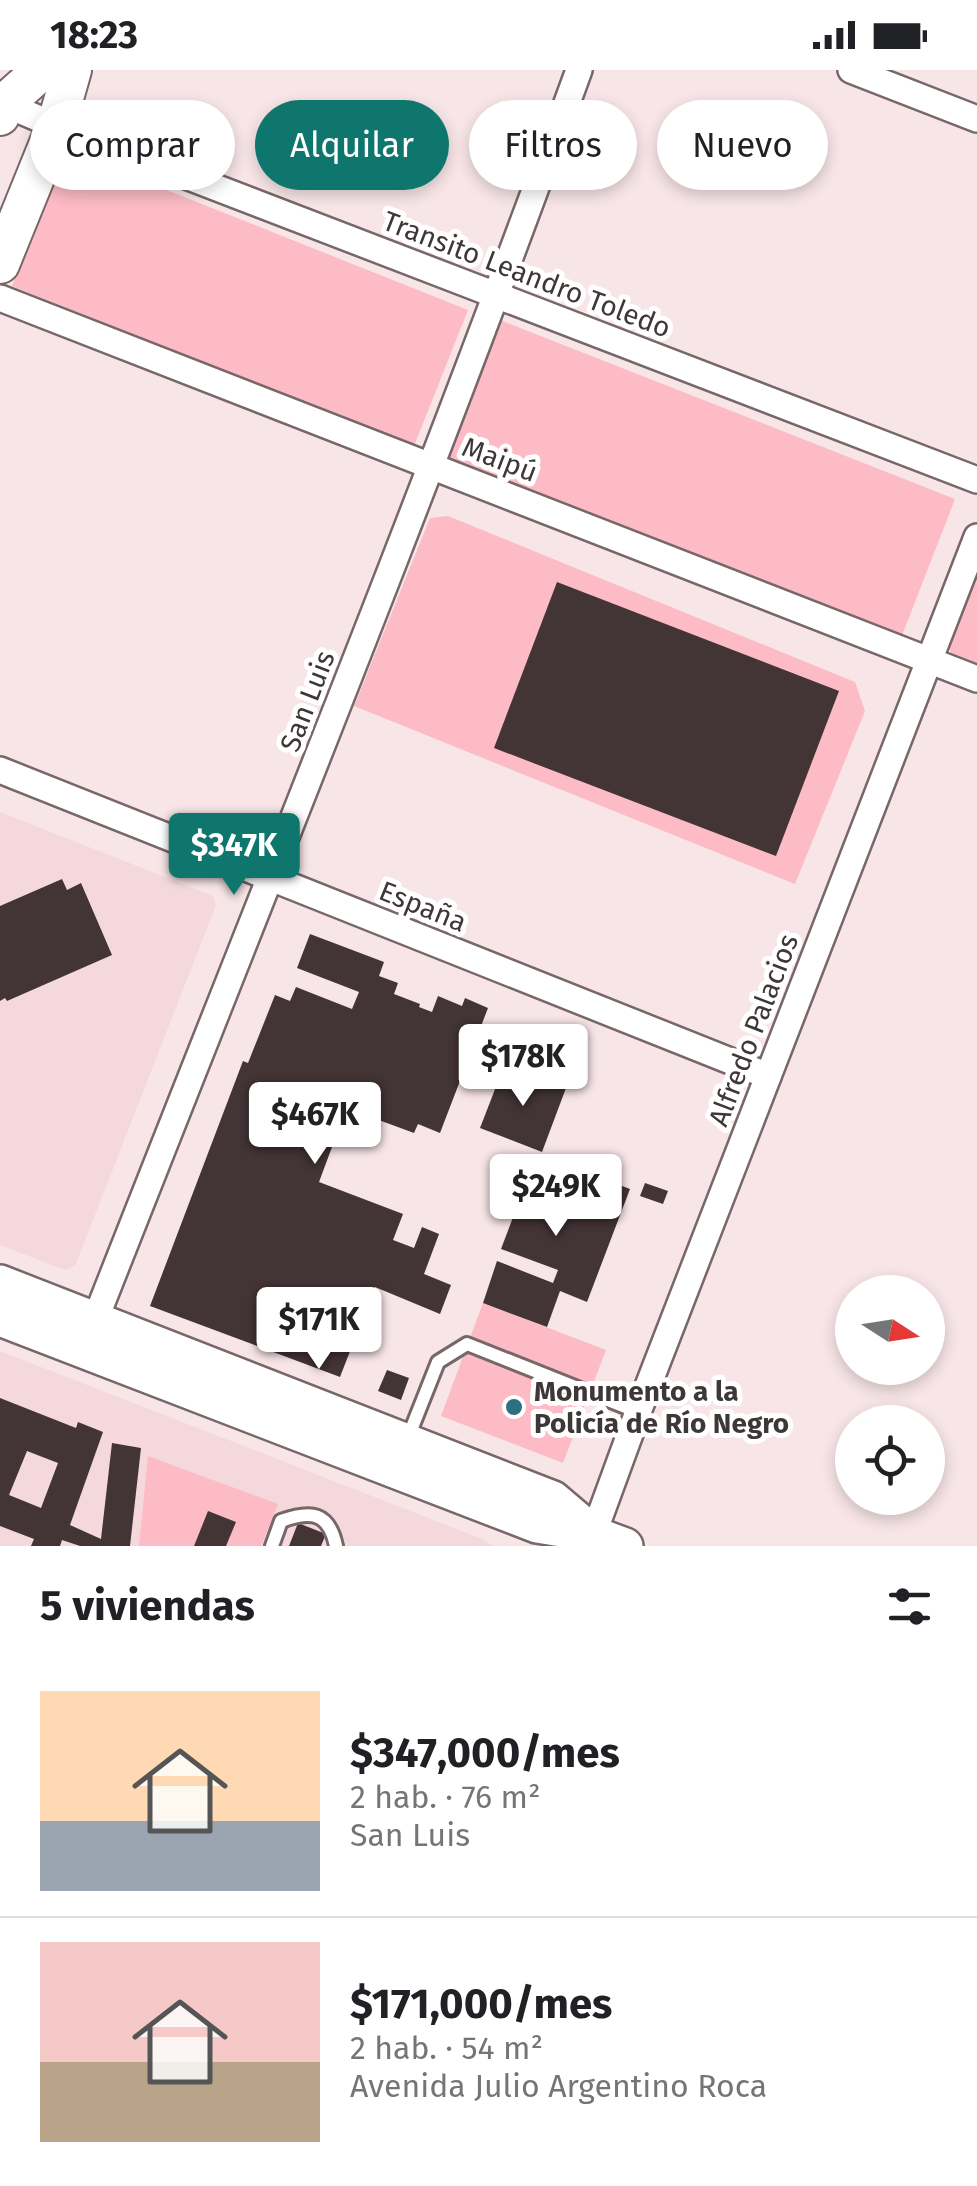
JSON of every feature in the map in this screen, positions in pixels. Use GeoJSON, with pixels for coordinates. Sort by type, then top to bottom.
{"type":"FeatureCollection","features":[{"type":"Feature","properties":{"kind":"main road"},"geometry":{"type":"LineString","coordinates":[[2,107],[42,70]]}},
{"type":"Feature","properties":{"kind":"main road"},"geometry":{"type":"LineString","coordinates":[[63,100],[72,70]]}},
{"type":"Feature","properties":{"kind":"main road"},"geometry":{"type":"LineString","coordinates":[[0,264],[30,190]]}},
{"type":"Feature","properties":{"kind":"street","name":"San Luis"},"geometry":{"type":"LineString","coordinates":[[89,1335],[498,295],[579,70]]}},
{"type":"Feature","properties":{"kind":"street"},"geometry":{"type":"LineString","coordinates":[[851,70],[977,119]]}},
{"type":"Feature","properties":{"kind":"street","name":"Transito Leandro Toledo"},"geometry":{"type":"LineString","coordinates":[[2,107],[30,117]]}},
{"type":"Feature","properties":{"kind":"street","name":"Transito Leandro Toledo"},"geometry":{"type":"LineString","coordinates":[[223,190],[977,480]]}},
{"type":"Feature","properties":{"kind":"street","name":"Maipú"},"geometry":{"type":"LineString","coordinates":[[0,298],[977,680]]}},
{"type":"Feature","properties":{"kind":"street","name":"Alfredo Palacios"},"geometry":{"type":"LineString","coordinates":[[602,1542],[638,1412],[977,537]]}},
{"type":"Feature","properties":{"kind":"street","name":"España"},"geometry":{"type":"LineString","coordinates":[[0,770],[768,1076]]}},
{"type":"Feature","properties":{"kind":"street"},"geometry":{"type":"LineString","coordinates":[[0,1283],[89,1335],[537,1525],[602,1542]]}},
{"type":"Feature","properties":{"kind":"street"},"geometry":{"type":"LineString","coordinates":[[0,1318],[89,1335],[406,1441],[553,1499],[602,1542]]}},
{"type":"Feature","properties":{"kind":"lane"},"geometry":{"type":"LineString","coordinates":[[406,1441],[438,1362],[467,1344],[638,1412]]}},
{"type":"Feature","properties":{"kind":"lane"},"geometry":{"type":"LineString","coordinates":[[272,1546],[281,1521],[302,1514],[320,1517],[332,1530],[336,1546]]}},
{"type":"Feature","properties":{"kind":"shaded area"},"geometry":{"type":"Polygon","coordinates":[[[50,190],[166,190],[468,310],[414,446],[12,286],[50,190]]]}},
{"type":"Feature","properties":{"kind":"shaded area"},"geometry":{"type":"Polygon","coordinates":[[[500,320],[955,499],[901,638],[446,459],[500,320]]]}},
{"type":"Feature","properties":{"kind":"shaded area"},"geometry":{"type":"Polygon","coordinates":[[[448,516],[855,682],[865,711],[795,884],[354,706],[430,518],[448,516]]]}},
{"type":"Feature","properties":{"kind":"shaded area"},"geometry":{"type":"Polygon","coordinates":[[[977,573],[977,677],[958,670],[949,647],[977,573]]]}},
{"type":"Feature","properties":{"kind":"shaded area"},"geometry":{"type":"Polygon","coordinates":[[[0,812],[213,896],[216,905],[75,1266],[65,1270],[0,1245],[0,812]]]}},
{"type":"Feature","properties":{"kind":"shaded area"},"geometry":{"type":"Polygon","coordinates":[[[483,1303],[606,1350],[563,1463],[441,1416],[483,1303]]]}},
{"type":"Feature","properties":{"kind":"shaded area"},"geometry":{"type":"Polygon","coordinates":[[[0,1351],[482,1539],[494,1546],[0,1546],[0,1351]]]}},
{"type":"Feature","properties":{"kind":"shaded area"},"geometry":{"type":"Polygon","coordinates":[[[148,1456],[278,1504],[261,1546],[139,1546],[148,1456]]]}},
{"type":"Feature","properties":{"kind":"building"},"geometry":{"type":"Polygon","coordinates":[[[557,582],[839,691],[776,856],[494,748],[557,582]]]}},
{"type":"Feature","properties":{"kind":"building"},"geometry":{"type":"Polygon","coordinates":[[[62,879],[67,890],[81,883],[112,955],[0,1001],[0,906],[62,879]]]}},
{"type":"Feature","properties":{"kind":"building"},"geometry":{"type":"Polygon","coordinates":[[[310,934],[384,962],[379,976],[398,983],[394,994],[420,1004],[419,1007],[432,1012],[438,996],[462,1006],[465,998],[488,1008],[440,1133],[418,1124],[414,1133],[345,1112],[319,1182],[403,1214],[393,1240],[414,1248],[422,1227],[439,1234],[424,1274],[451,1285],[440,1314],[375,1287],[340,1377],[150,1306],[243,1061],[248,1063],[275,995],[290,1001],[296,987],[352,1009],[359,992],[297,968],[310,934]]]}},
{"type":"Feature","properties":{"kind":"building"},"geometry":{"type":"Polygon","coordinates":[[[504,1066],[566,1088],[542,1152],[480,1128],[504,1066]]]}},
{"type":"Feature","properties":{"kind":"building"},"geometry":{"type":"Polygon","coordinates":[[[537,1154],[630,1189],[587,1302],[560,1291],[547,1327],[483,1303],[497,1261],[553,1283],[558,1270],[501,1249],[537,1154]]]}},
{"type":"Feature","properties":{"kind":"building"},"geometry":{"type":"Polygon","coordinates":[[[645,1183],[668,1191],[663,1204],[640,1196],[645,1183]]]}},
{"type":"Feature","properties":{"kind":"building"},"geometry":{"type":"Polygon","coordinates":[[[387,1370],[409,1378],[401,1400],[378,1391],[387,1370]]]}},
{"type":"Feature","properties":{"kind":"building"},"geometry":{"type":"Polygon","coordinates":[[[0,1398],[76,1428],[78,1422],[103,1432],[70,1525],[101,1539],[112,1443],[141,1448],[130,1546],[80,1546],[62,1540],[60,1546],[31,1546],[34,1539],[0,1526],[0,1398]],[[27,1451],[9,1495],[41,1508],[58,1463],[27,1451]]]}},
{"type":"Feature","properties":{"kind":"building"},"geometry":{"type":"Polygon","coordinates":[[[208,1511],[236,1522],[226,1546],[194,1546],[208,1511]]]}},
{"type":"Feature","properties":{"kind":"building"},"geometry":{"type":"Polygon","coordinates":[[[298,1523],[326,1534],[321,1546],[289,1546],[298,1523]]]}},
{"type":"Feature","properties":{"kind":"place","name":"Monumento a la Policía de Río Negro"},"geometry":{"type":"Point","coordinates":[514,1407]}}]}
